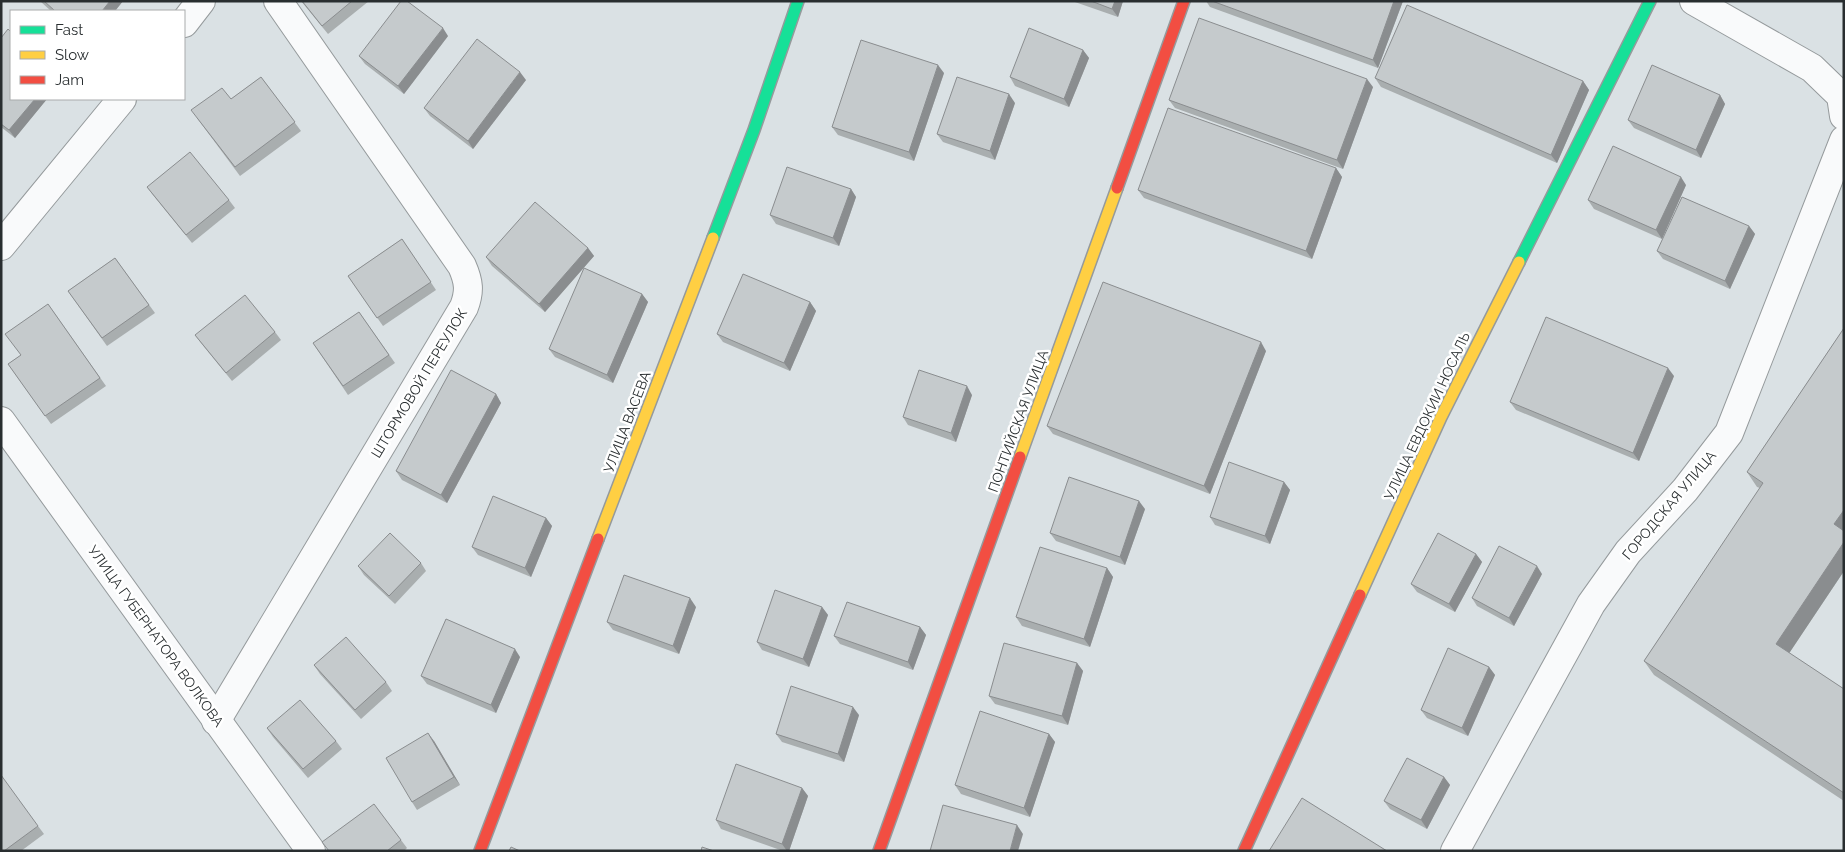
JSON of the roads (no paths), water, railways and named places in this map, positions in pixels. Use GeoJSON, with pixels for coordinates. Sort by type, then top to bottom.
{"type":"FeatureCollection","features":[{"type":"Feature","properties":{"kind":"street"},"geometry":{"type":"LineString","coordinates":[[185,22],[201,1]]}},
{"type":"Feature","properties":{"kind":"street","name":"ШТОРМОВОЙ ПЕРЕУЛОК"},"geometry":{"type":"LineString","coordinates":[[216,721],[464,307],[469,294],[468,280],[462,266],[278,1]]}},
{"type":"Feature","properties":{"kind":"street","name":"УЛИЦА ВАСЕВА"},"geometry":{"type":"LineString","coordinates":[[480,851],[754,130],[798,1]]}},
{"type":"Feature","properties":{"kind":"street","name":"ПОНТИЙСКАЯ УЛИЦА"},"geometry":{"type":"LineString","coordinates":[[879,851],[1184,1]]}},
{"type":"Feature","properties":{"kind":"street","name":"УЛИЦА ЕВДОКИИ НОСАЛЬ"},"geometry":{"type":"LineString","coordinates":[[1244,851],[1441,417],[1650,1]]}},
{"type":"Feature","properties":{"kind":"street"},"geometry":{"type":"LineString","coordinates":[[1694,1],[1812,68],[1842,96],[1844,116]]}},
{"type":"Feature","properties":{"kind":"street"},"geometry":{"type":"LineString","coordinates":[[1,246],[121,100]]}},
{"type":"Feature","properties":{"kind":"street","name":"ГОРОДСКАЯ УЛИЦА"},"geometry":{"type":"LineString","coordinates":[[1455,851],[1591,604],[1628,552],[1684,490],[1729,433],[1844,140]]}},
{"type":"Feature","properties":{"kind":"street","name":"УЛИЦА ГУБЕРНАТОРА ВОЛКОВА"},"geometry":{"type":"LineString","coordinates":[[1,421],[311,851]]}}]}
